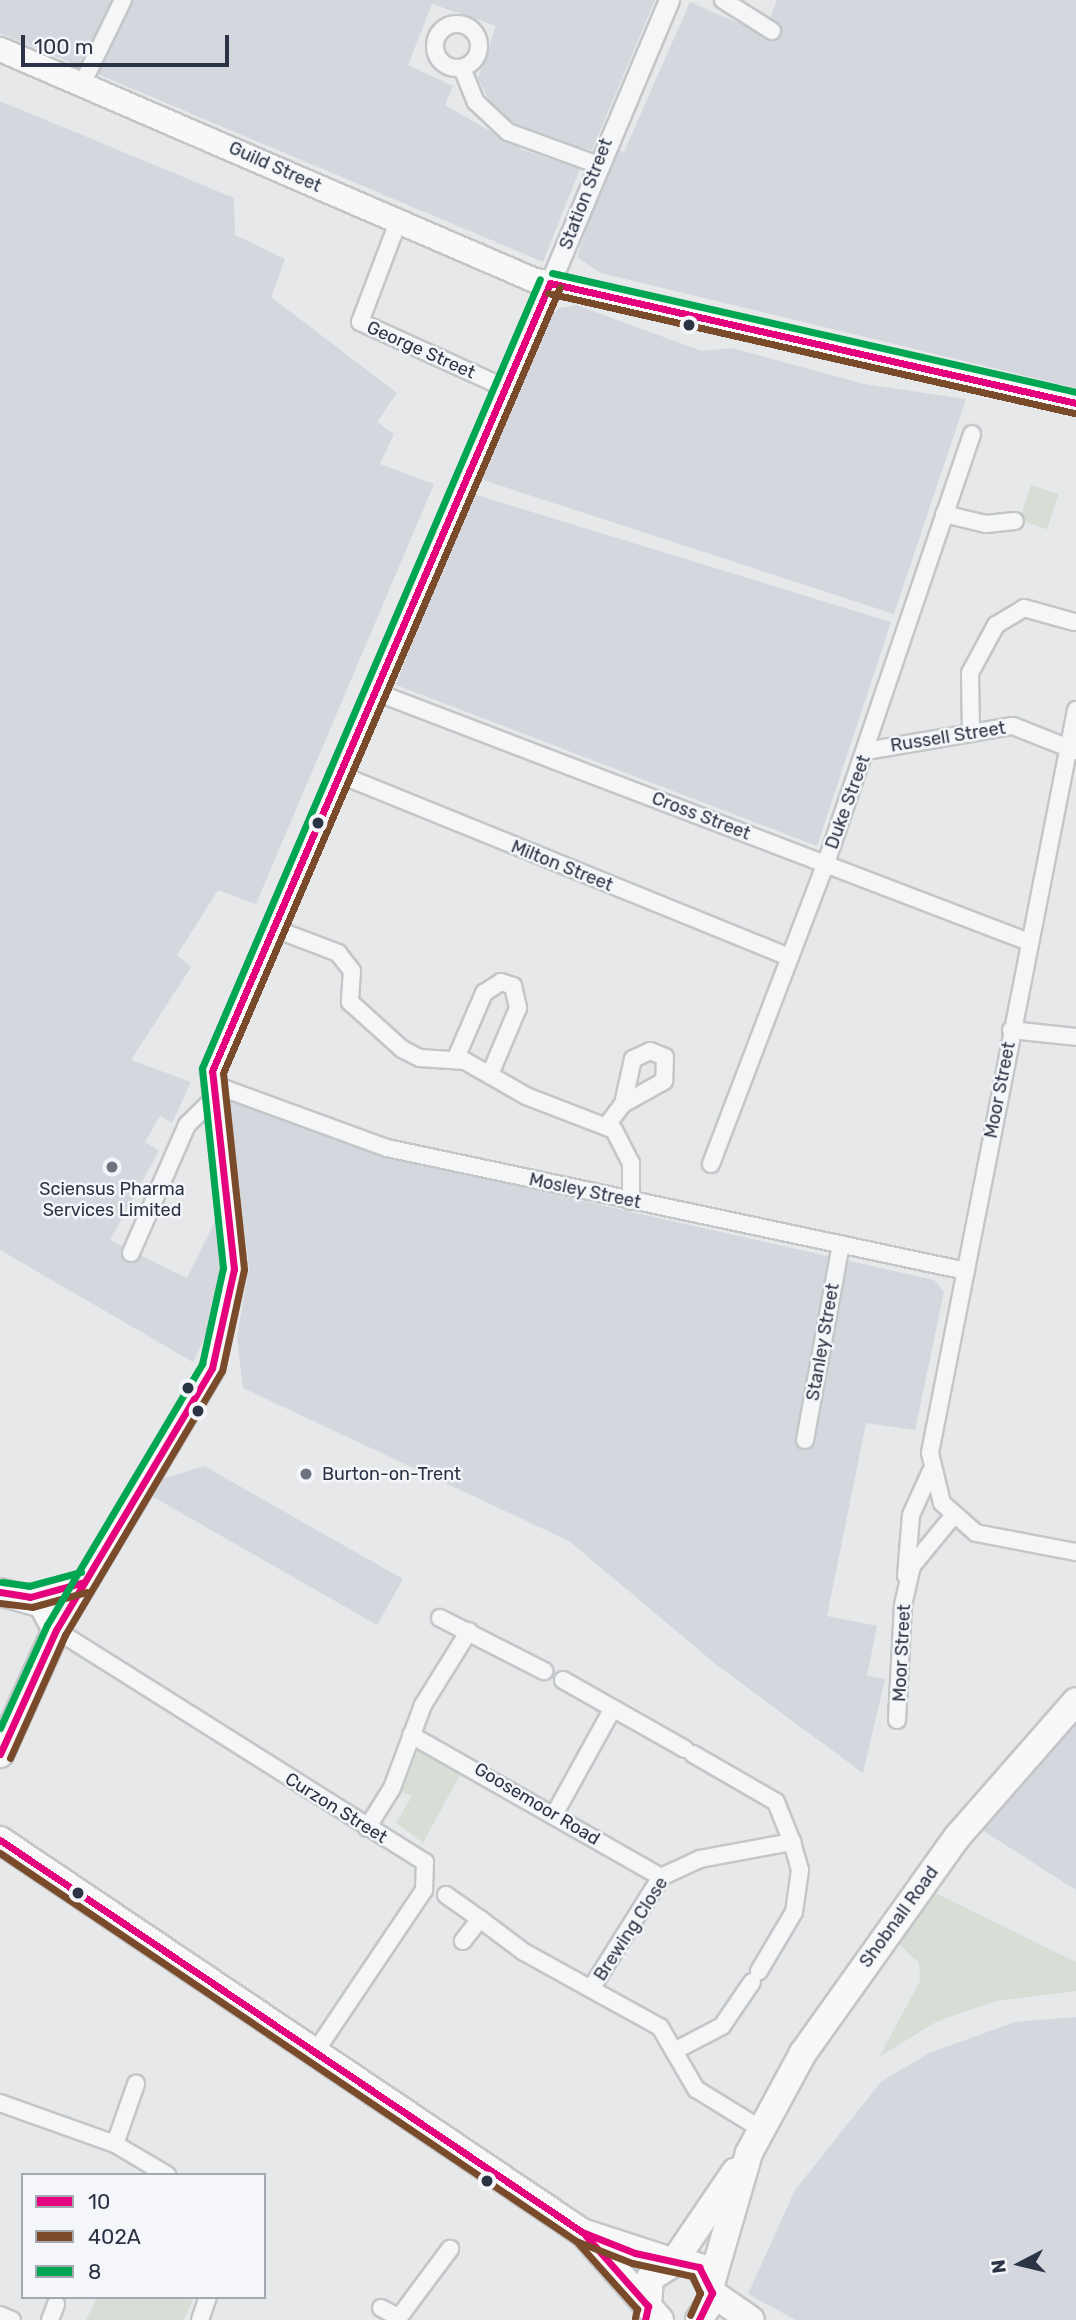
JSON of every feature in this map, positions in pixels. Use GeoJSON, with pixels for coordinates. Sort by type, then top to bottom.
{"type":"FeatureCollection","features":[{"type":"Feature","properties":{"kind":"highway"},"geometry":{"type":"LineString","coordinates":[[0,1592],[30,1597],[48,1610],[56,1630],[0,1754]]}},
{"type":"Feature","properties":{"kind":"highway","name":"Shobnall Road"},"geometry":{"type":"LineString","coordinates":[[651,2314],[650,2278],[673,2261],[749,2153],[829,2017],[958,1836],[1068,1710]]}},
{"type":"Feature","properties":{"kind":"highway"},"geometry":{"type":"LineString","coordinates":[[0,1842],[313,2055],[582,2232],[699,2267],[712,2289],[749,2319]]}},
{"type":"Feature","properties":{"kind":"highway","name":"Shobnall Road"},"geometry":{"type":"LineString","coordinates":[[699,2320],[712,2289],[749,2153]]}},
{"type":"Feature","properties":{"kind":"highway"},"geometry":{"type":"LineString","coordinates":[[582,2232],[651,2314]]}},
{"type":"Feature","properties":{"kind":"main road","name":"Guild Street"},"geometry":{"type":"LineString","coordinates":[[0,49],[84,80],[398,222],[550,283],[1076,403]]}},
{"type":"Feature","properties":{"kind":"main road","name":"Station Street"},"geometry":{"type":"LineString","coordinates":[[213,1091],[270,927],[550,283]]}},
{"type":"Feature","properties":{"kind":"main road"},"geometry":{"type":"LineString","coordinates":[[56,1630],[132,1498],[197,1398],[216,1354],[234,1269],[213,1091]]}},
{"type":"Feature","properties":{"kind":"main road"},"geometry":{"type":"LineString","coordinates":[[30,1597],[84,1582]]}},
{"type":"Feature","properties":{"kind":"street"},"geometry":{"type":"LineString","coordinates":[[84,80],[123,0]]}},
{"type":"Feature","properties":{"kind":"street","name":"Station Street"},"geometry":{"type":"LineString","coordinates":[[550,283],[596,164],[670,0]]}},
{"type":"Feature","properties":{"kind":"street"},"geometry":{"type":"LineString","coordinates":[[723,0],[772,31]]}},
{"type":"Feature","properties":{"kind":"street"},"geometry":{"type":"LineString","coordinates":[[462,68],[476,102],[508,132],[596,164]]}},
{"type":"Feature","properties":{"kind":"street","name":"George Street"},"geometry":{"type":"LineString","coordinates":[[398,222],[360,322],[503,387]]}},
{"type":"Feature","properties":{"kind":"street","name":"Duke Street"},"geometry":{"type":"LineString","coordinates":[[711,1164],[827,863],[972,435]]}},
{"type":"Feature","properties":{"kind":"street"},"geometry":{"type":"LineString","coordinates":[[944,514],[986,524],[1015,521]]}},
{"type":"Feature","properties":{"kind":"street"},"geometry":{"type":"LineString","coordinates":[[971,731],[970,673],[996,625],[1024,608],[1074,622]]}},
{"type":"Feature","properties":{"kind":"street","name":"Cross Street"},"geometry":{"type":"LineString","coordinates":[[373,691],[1029,942]]}},
{"type":"Feature","properties":{"kind":"street","name":"Moor Street"},"geometry":{"type":"LineString","coordinates":[[897,1720],[907,1585],[904,1552],[918,1493],[931,1471],[1029,942],[1072,749],[1076,710]]}},
{"type":"Feature","properties":{"kind":"street","name":"Russell Street"},"geometry":{"type":"LineString","coordinates":[[866,751],[971,731],[1013,726],[1072,749]]}},
{"type":"Feature","properties":{"kind":"street","name":"Milton Street"},"geometry":{"type":"LineString","coordinates":[[337,773],[789,957]]}},
{"type":"Feature","properties":{"kind":"street"},"geometry":{"type":"LineString","coordinates":[[270,927],[338,953],[352,971],[350,1002],[402,1049],[420,1058],[456,1058],[491,1072],[526,1096],[607,1125],[631,1163],[631,1201]]}},
{"type":"Feature","properties":{"kind":"street"},"geometry":{"type":"LineString","coordinates":[[456,1058],[484,993],[501,982],[513,986],[518,1007],[491,1072]]}},
{"type":"Feature","properties":{"kind":"street"},"geometry":{"type":"LineString","coordinates":[[1012,1030],[1076,1037]]}},
{"type":"Feature","properties":{"kind":"street","name":"Station Street"},"geometry":{"type":"LineString","coordinates":[[131,1252],[187,1125],[213,1091]]}},
{"type":"Feature","properties":{"kind":"street","name":"Mosley Street"},"geometry":{"type":"LineString","coordinates":[[213,1091],[387,1148],[966,1271]]}},
{"type":"Feature","properties":{"kind":"street"},"geometry":{"type":"LineString","coordinates":[[607,1125],[623,1104]]}},
{"type":"Feature","properties":{"kind":"street","name":"Stanley Street"},"geometry":{"type":"LineString","coordinates":[[806,1440],[842,1244]]}},
{"type":"Feature","properties":{"kind":"street"},"geometry":{"type":"LineString","coordinates":[[931,1471],[953,1516],[976,1533],[1035,1545],[1074,1559]]}},
{"type":"Feature","properties":{"kind":"street","name":"Moor Street"},"geometry":{"type":"LineString","coordinates":[[907,1585],[923,1546],[953,1516]]}},
{"type":"Feature","properties":{"kind":"street"},"geometry":{"type":"LineString","coordinates":[[440,1618],[544,1671]]}},
{"type":"Feature","properties":{"kind":"street","name":"Curzon Street"},"geometry":{"type":"LineString","coordinates":[[56,1630],[425,1862],[424,1890],[313,2055]]}},
{"type":"Feature","properties":{"kind":"street"},"geometry":{"type":"LineString","coordinates":[[367,1828],[392,1788],[411,1735],[469,1631]]}},
{"type":"Feature","properties":{"kind":"street"},"geometry":{"type":"LineString","coordinates":[[563,1680],[776,1802],[792,1842],[800,1870],[794,1912],[756,1977],[711,2035],[678,2049]]}},
{"type":"Feature","properties":{"kind":"street"},"geometry":{"type":"LineString","coordinates":[[554,1815],[612,1710]]}},
{"type":"Feature","properties":{"kind":"street","name":"Goosemoor Road"},"geometry":{"type":"LineString","coordinates":[[411,1735],[661,1877]]}},
{"type":"Feature","properties":{"kind":"street","name":"Brewing Close"},"geometry":{"type":"LineString","coordinates":[[592,1987],[661,1877],[700,1859],[792,1842]]}},
{"type":"Feature","properties":{"kind":"street"},"geometry":{"type":"LineString","coordinates":[[446,1895],[524,1952],[592,1987],[660,2027],[678,2049],[696,2089],[761,2129]]}},
{"type":"Feature","properties":{"kind":"street"},"geometry":{"type":"LineString","coordinates":[[463,1941],[480,1919]]}},
{"type":"Feature","properties":{"kind":"street"},"geometry":{"type":"LineString","coordinates":[[115,2144],[136,2084]]}},
{"type":"Feature","properties":{"kind":"street"},"geometry":{"type":"LineString","coordinates":[[0,2103],[115,2144],[164,2173]]}},
{"type":"Feature","properties":{"kind":"street"},"geometry":{"type":"LineString","coordinates":[[381,2308],[398,2318],[450,2249]]}},
{"type":"Feature","properties":{"kind":"street"},"geometry":{"type":"LineString","coordinates":[[200,2320],[207,2299]]}},
{"type":"Feature","properties":{"kind":"street"},"geometry":{"type":"LineString","coordinates":[[50,2320],[56,2304]]}},
{"type":"Feature","properties":{"kind":"street"},"geometry":{"type":"LineString","coordinates":[[0,2315],[12,2320]]}},
{"type":"Feature","properties":{"kind":"shaded area"},"geometry":{"type":"Polygon","coordinates":[[[0,0],[655,0],[592,150],[541,138],[494,111],[478,78],[496,26],[432,4],[408,65],[453,86],[445,105],[523,150],[580,169],[543,262],[0,33],[0,0]]]}},
{"type":"Feature","properties":{"kind":"shaded area"},"geometry":{"type":"Polygon","coordinates":[[[777,0],[1076,0],[1076,388],[601,273],[577,257],[612,148],[624,152],[690,2],[764,34],[777,0]]]}},
{"type":"Feature","properties":{"kind":"shaded area"},"geometry":{"type":"Polygon","coordinates":[[[0,101],[234,198],[235,235],[285,259],[271,297],[397,393],[377,422],[394,434],[380,464],[434,484],[256,904],[218,890],[177,955],[191,967],[131,1060],[191,1082],[172,1123],[160,1116],[145,1142],[159,1151],[110,1240],[187,1278],[215,1221],[221,1267],[212,1322],[193,1362],[0,1250],[0,101]]]}},
{"type":"Feature","properties":{"kind":"shaded area"},"geometry":{"type":"Polygon","coordinates":[[[576,305],[702,351],[732,348],[864,384],[966,399],[894,614],[480,479],[548,320],[559,308],[576,305]]]}},
{"type":"Feature","properties":{"kind":"shaded area"},"geometry":{"type":"Polygon","coordinates":[[[1031,485],[1059,494],[1047,529],[1020,520],[1031,485]]]}},
{"type":"Feature","properties":{"kind":"shaded area"},"geometry":{"type":"Polygon","coordinates":[[[470,493],[891,622],[817,846],[396,685],[470,493]]]}},
{"type":"Feature","properties":{"kind":"shaded area"},"geometry":{"type":"Polygon","coordinates":[[[229,1100],[388,1157],[934,1280],[944,1292],[915,1430],[866,1423],[827,1616],[877,1626],[867,1676],[885,1679],[863,1773],[718,1666],[569,1541],[243,1388],[237,1337],[249,1268],[229,1100]]]}},
{"type":"Feature","properties":{"kind":"shaded area"},"geometry":{"type":"Polygon","coordinates":[[[204,1466],[403,1579],[377,1625],[150,1495],[159,1480],[204,1466]]]}},
{"type":"Feature","properties":{"kind":"shaded area"},"geometry":{"type":"Polygon","coordinates":[[[1076,1724],[1076,1890],[982,1830],[1076,1724]]]}},
{"type":"Feature","properties":{"kind":"shaded area"},"geometry":{"type":"Polygon","coordinates":[[[418,1750],[462,1771],[423,1843],[396,1823],[412,1796],[402,1792],[418,1750]]]}},
{"type":"Feature","properties":{"kind":"shaded area"},"geometry":{"type":"Polygon","coordinates":[[[935,1893],[1076,1962],[1076,1991],[995,2001],[936,2022],[879,2057],[920,1981],[919,1963],[898,1943],[935,1893]]]}},
{"type":"Feature","properties":{"kind":"shaded area"},"geometry":{"type":"Polygon","coordinates":[[[1076,2017],[1076,2320],[796,2320],[748,2294],[795,2190],[881,2082],[929,2053],[1015,2022],[1076,2017]]]}},
{"type":"Feature","properties":{"kind":"shaded area"},"geometry":{"type":"Polygon","coordinates":[[[96,2299],[193,2299],[184,2320],[86,2320],[96,2299]]]}},
{"type":"Feature","properties":{"kind":"transit line","name":"8"},"geometry":{"type":"LineString","coordinates":[[552,273],[1076,392]]}},
{"type":"Feature","properties":{"kind":"transit line","name":"8"},"geometry":{"type":"LineString","coordinates":[[0,1728],[47,1625],[202,1364],[223,1268],[202,1068],[540,279]]}},
{"type":"Feature","properties":{"kind":"transit line","name":"10"},"geometry":{"type":"LineString","coordinates":[[550,283],[1076,403]]}},
{"type":"Feature","properties":{"kind":"transit line","name":"10"},"geometry":{"type":"LineString","coordinates":[[0,1754],[56,1630],[212,1368],[234,1269],[212,1071],[550,283]]}},
{"type":"Feature","properties":{"kind":"transit line","name":"402A"},"geometry":{"type":"LineString","coordinates":[[10,1758],[65,1635],[222,1371],[244,1269],[223,1073],[560,287]]}},
{"type":"Feature","properties":{"kind":"transit line","name":"402A"},"geometry":{"type":"LineString","coordinates":[[548,293],[1074,413]]}},
{"type":"Feature","properties":{"kind":"transit line","name":"8"},"geometry":{"type":"LineString","coordinates":[[2,1582],[29,1586],[81,1572]]}},
{"type":"Feature","properties":{"kind":"transit line","name":"10"},"geometry":{"type":"LineString","coordinates":[[0,1592],[30,1597],[84,1582]]}},
{"type":"Feature","properties":{"kind":"transit line","name":"402A"},"geometry":{"type":"LineString","coordinates":[[0,1603],[32,1607],[87,1592]]}},
{"type":"Feature","properties":{"kind":"transit line","name":"10"},"geometry":{"type":"LineString","coordinates":[[0,1840],[582,2232],[635,2253],[699,2267],[712,2293],[699,2320]]}},
{"type":"Feature","properties":{"kind":"transit line","name":"402A"},"geometry":{"type":"LineString","coordinates":[[0,1853],[576,2241],[632,2263],[692,2276],[700,2293],[690,2315]]}},
{"type":"Feature","properties":{"kind":"transit line","name":"10"},"geometry":{"type":"LineString","coordinates":[[586,2236],[648,2306],[645,2320]]}},
{"type":"Feature","properties":{"kind":"transit line","name":"402A"},"geometry":{"type":"LineString","coordinates":[[578,2243],[637,2309],[635,2318]]}},
{"type":"Feature","properties":{"kind":"place","name":"Sciensus Pharma Services Limited"},"geometry":{"type":"Point","coordinates":[112,1167]}},
{"type":"Feature","properties":{"kind":"place","name":"Burton-on-Trent"},"geometry":{"type":"Point","coordinates":[306,1474]}}]}
